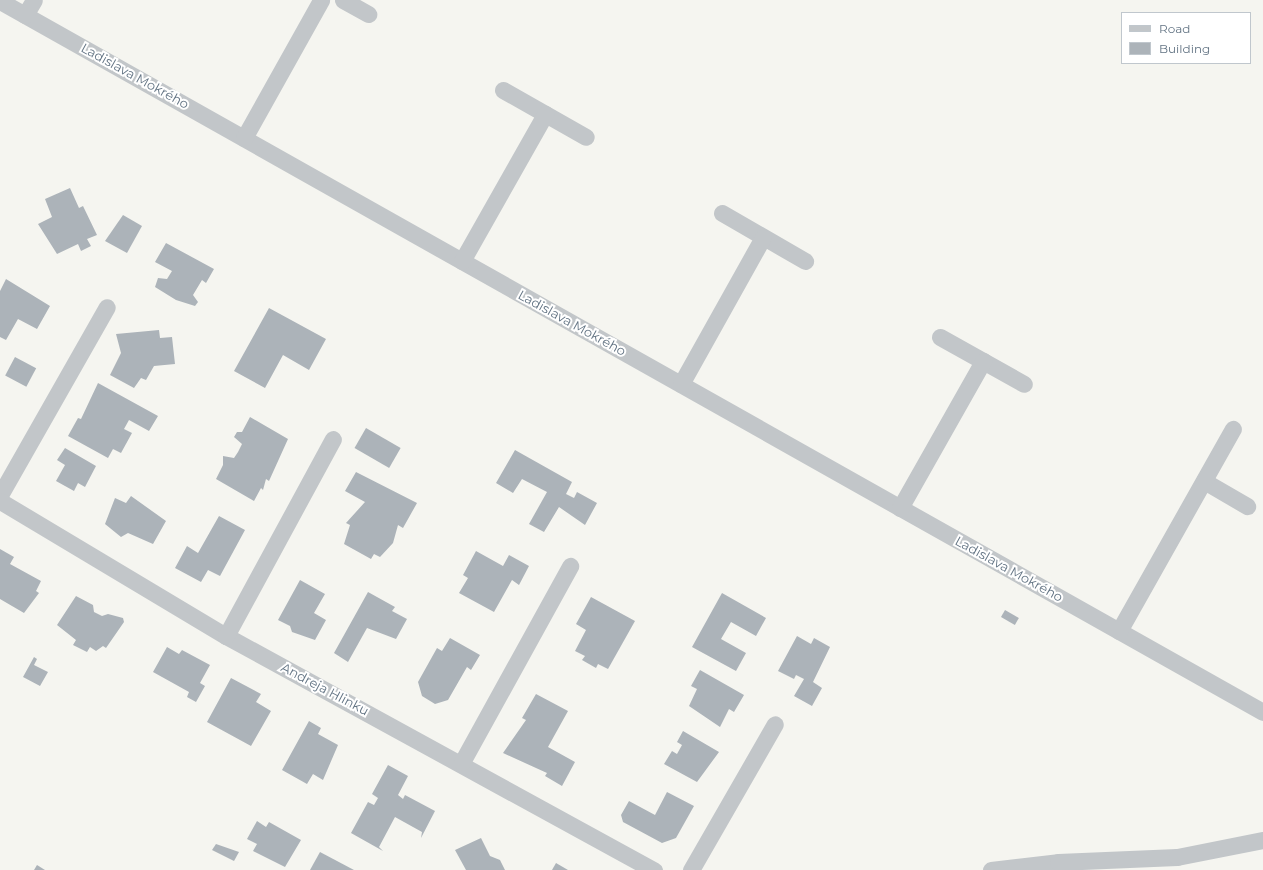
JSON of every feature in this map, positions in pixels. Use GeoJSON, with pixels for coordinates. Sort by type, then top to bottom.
{"type":"FeatureCollection","features":[{"type":"Feature","properties":{"kind":"street"},"geometry":{"type":"LineString","coordinates":[[25,15],[34,0]]}},
{"type":"Feature","properties":{"kind":"street"},"geometry":{"type":"LineString","coordinates":[[244,138],[321,0]]}},
{"type":"Feature","properties":{"kind":"street"},"geometry":{"type":"LineString","coordinates":[[343,0],[368,14]]}},
{"type":"Feature","properties":{"kind":"street","name":"Ladislava Mokrého"},"geometry":{"type":"LineString","coordinates":[[0,1],[1263,712]]}},
{"type":"Feature","properties":{"kind":"street"},"geometry":{"type":"LineString","coordinates":[[503,90],[586,137]]}},
{"type":"Feature","properties":{"kind":"street"},"geometry":{"type":"LineString","coordinates":[[462,261],[545,114]]}},
{"type":"Feature","properties":{"kind":"street"},"geometry":{"type":"LineString","coordinates":[[722,214],[805,261]]}},
{"type":"Feature","properties":{"kind":"street"},"geometry":{"type":"LineString","coordinates":[[681,384],[763,237]]}},
{"type":"Feature","properties":{"kind":"street"},"geometry":{"type":"LineString","coordinates":[[0,495],[107,307]]}},
{"type":"Feature","properties":{"kind":"street"},"geometry":{"type":"LineString","coordinates":[[940,337],[1024,384]]}},
{"type":"Feature","properties":{"kind":"street"},"geometry":{"type":"LineString","coordinates":[[900,508],[982,361]]}},
{"type":"Feature","properties":{"kind":"street"},"geometry":{"type":"LineString","coordinates":[[1119,631],[1233,429]]}},
{"type":"Feature","properties":{"kind":"street"},"geometry":{"type":"LineString","coordinates":[[226,636],[333,439]]}},
{"type":"Feature","properties":{"kind":"street"},"geometry":{"type":"LineString","coordinates":[[1204,481],[1247,506]]}},
{"type":"Feature","properties":{"kind":"street","name":"Andreja Hlinku"},"geometry":{"type":"LineString","coordinates":[[0,501],[226,636],[462,762],[654,870]]}},
{"type":"Feature","properties":{"kind":"street"},"geometry":{"type":"LineString","coordinates":[[462,762],[570,566]]}},
{"type":"Feature","properties":{"kind":"street"},"geometry":{"type":"LineString","coordinates":[[691,870],[775,724]]}},
{"type":"Feature","properties":{"kind":"street"},"geometry":{"type":"LineString","coordinates":[[991,870],[1058,862],[1177,857],[1263,840]]}},
{"type":"Feature","properties":{"kind":"building"},"geometry":{"type":"Polygon","coordinates":[[[70,188],[79,208],[83,206],[97,235],[87,239],[91,246],[81,251],[78,244],[57,254],[38,224],[52,217],[45,199],[70,188]]]}},
{"type":"Feature","properties":{"kind":"building"},"geometry":{"type":"Polygon","coordinates":[[[123,215],[142,226],[127,253],[105,241],[123,215]]]}},
{"type":"Feature","properties":{"kind":"building"},"geometry":{"type":"Polygon","coordinates":[[[166,243],[214,269],[206,283],[202,280],[193,295],[198,302],[195,306],[176,300],[155,287],[158,278],[167,279],[172,271],[155,262],[166,243]]]}},
{"type":"Feature","properties":{"kind":"building"},"geometry":{"type":"Polygon","coordinates":[[[6,279],[50,306],[37,329],[18,319],[6,340],[0,337],[0,291],[6,279]]]}},
{"type":"Feature","properties":{"kind":"building"},"geometry":{"type":"Polygon","coordinates":[[[269,308],[326,339],[309,370],[283,355],[265,388],[234,371],[269,308]]]}},
{"type":"Feature","properties":{"kind":"building"},"geometry":{"type":"Polygon","coordinates":[[[159,330],[160,338],[172,337],[175,364],[154,366],[146,380],[141,378],[134,388],[110,375],[121,353],[116,334],[159,330]]]}},
{"type":"Feature","properties":{"kind":"building"},"geometry":{"type":"Polygon","coordinates":[[[15,357],[36,368],[26,387],[5,376],[15,357]]]}},
{"type":"Feature","properties":{"kind":"building"},"geometry":{"type":"Polygon","coordinates":[[[98,383],[158,416],[149,431],[129,420],[124,429],[132,433],[121,453],[113,449],[108,458],[68,436],[78,418],[81,419],[98,383]]]}},
{"type":"Feature","properties":{"kind":"building"},"geometry":{"type":"Polygon","coordinates":[[[250,417],[288,439],[269,481],[266,479],[263,490],[261,488],[254,501],[216,479],[223,465],[223,456],[234,458],[238,452],[242,444],[234,437],[237,432],[242,432],[250,417]]]}},
{"type":"Feature","properties":{"kind":"building"},"geometry":{"type":"Polygon","coordinates":[[[366,428],[401,448],[389,468],[354,448],[366,428]]]}},
{"type":"Feature","properties":{"kind":"building"},"geometry":{"type":"Polygon","coordinates":[[[65,448],[96,466],[85,487],[78,483],[74,491],[56,481],[65,465],[57,460],[65,448]]]}},
{"type":"Feature","properties":{"kind":"building"},"geometry":{"type":"Polygon","coordinates":[[[515,450],[572,482],[566,494],[574,498],[577,492],[597,503],[585,525],[559,507],[544,532],[529,524],[547,492],[522,479],[513,493],[496,483],[515,450]]]}},
{"type":"Feature","properties":{"kind":"building"},"geometry":{"type":"Polygon","coordinates":[[[356,472],[417,503],[403,528],[398,525],[393,543],[380,557],[374,554],[371,559],[344,544],[350,525],[346,523],[365,502],[345,491],[356,472]]]}},
{"type":"Feature","properties":{"kind":"building"},"geometry":{"type":"Polygon","coordinates":[[[131,496],[166,521],[153,544],[128,533],[121,537],[105,524],[115,498],[126,503],[131,496]]]}},
{"type":"Feature","properties":{"kind":"building"},"geometry":{"type":"Polygon","coordinates":[[[219,516],[245,530],[220,576],[208,570],[201,582],[175,568],[187,546],[198,553],[219,516]]]}},
{"type":"Feature","properties":{"kind":"building"},"geometry":{"type":"Polygon","coordinates":[[[0,549],[14,557],[10,564],[41,581],[36,591],[39,593],[24,613],[0,599],[0,549]]]}},
{"type":"Feature","properties":{"kind":"building"},"geometry":{"type":"Polygon","coordinates":[[[476,551],[503,566],[509,555],[529,566],[519,585],[512,580],[494,612],[459,593],[468,578],[463,575],[476,551]]]}},
{"type":"Feature","properties":{"kind":"building"},"geometry":{"type":"Polygon","coordinates":[[[300,580],[325,594],[314,613],[326,620],[315,640],[292,632],[290,626],[278,620],[300,580]]]}},
{"type":"Feature","properties":{"kind":"building"},"geometry":{"type":"Polygon","coordinates":[[[368,592],[395,607],[392,611],[407,619],[396,639],[367,628],[348,662],[334,653],[368,592]]]}},
{"type":"Feature","properties":{"kind":"building"},"geometry":{"type":"Polygon","coordinates":[[[722,593],[766,618],[756,636],[731,622],[721,639],[746,653],[736,671],[692,647],[722,593]]]}},
{"type":"Feature","properties":{"kind":"building"},"geometry":{"type":"Polygon","coordinates":[[[76,596],[93,605],[94,612],[102,616],[108,614],[123,618],[124,622],[106,648],[103,646],[96,651],[90,647],[87,652],[73,645],[76,640],[57,625],[76,596]]]}},
{"type":"Feature","properties":{"kind":"building"},"geometry":{"type":"Polygon","coordinates":[[[591,597],[635,621],[608,669],[598,664],[596,668],[582,660],[585,656],[575,651],[586,630],[576,624],[591,597]]]}},
{"type":"Feature","properties":{"kind":"building"},"geometry":{"type":"Polygon","coordinates":[[[1005,610],[1019,618],[1015,625],[1001,617],[1005,610]]]}},
{"type":"Feature","properties":{"kind":"building"},"geometry":{"type":"Polygon","coordinates":[[[797,636],[811,644],[814,638],[830,647],[813,682],[822,688],[812,706],[794,696],[804,679],[796,675],[794,679],[778,671],[797,636]]]}},
{"type":"Feature","properties":{"kind":"building"},"geometry":{"type":"Polygon","coordinates":[[[450,638],[480,655],[471,670],[467,667],[448,700],[435,704],[422,696],[418,682],[437,648],[442,651],[450,638]]]}},
{"type":"Feature","properties":{"kind":"building"},"geometry":{"type":"Polygon","coordinates":[[[167,647],[179,654],[182,650],[210,665],[200,683],[205,686],[196,702],[187,697],[189,692],[153,672],[167,647]]]}},
{"type":"Feature","properties":{"kind":"building"},"geometry":{"type":"Polygon","coordinates":[[[34,657],[37,659],[34,665],[48,672],[40,686],[23,677],[34,657]]]}},
{"type":"Feature","properties":{"kind":"building"},"geometry":{"type":"Polygon","coordinates":[[[700,670],[744,695],[734,712],[729,709],[720,727],[689,706],[697,689],[691,686],[700,670]]]}},
{"type":"Feature","properties":{"kind":"building"},"geometry":{"type":"Polygon","coordinates":[[[231,678],[261,694],[256,702],[271,711],[251,746],[207,722],[231,678]]]}},
{"type":"Feature","properties":{"kind":"building"},"geometry":{"type":"Polygon","coordinates":[[[536,694],[568,711],[548,747],[575,762],[562,786],[545,776],[547,773],[503,753],[526,720],[522,718],[536,694]]]}},
{"type":"Feature","properties":{"kind":"building"},"geometry":{"type":"Polygon","coordinates":[[[309,721],[321,728],[318,734],[338,745],[323,780],[313,774],[307,784],[282,770],[309,721]]]}},
{"type":"Feature","properties":{"kind":"building"},"geometry":{"type":"Polygon","coordinates":[[[683,731],[719,752],[697,782],[664,764],[672,751],[677,754],[682,745],[677,742],[683,731]]]}},
{"type":"Feature","properties":{"kind":"building"},"geometry":{"type":"Polygon","coordinates":[[[388,765],[408,776],[398,795],[403,799],[405,795],[435,811],[421,838],[422,832],[395,817],[379,847],[383,851],[351,833],[368,802],[374,805],[378,798],[372,794],[388,765]]]}},
{"type":"Feature","properties":{"kind":"building"},"geometry":{"type":"Polygon","coordinates":[[[667,792],[694,806],[676,838],[662,843],[623,822],[621,815],[629,801],[655,815],[667,792]]]}},
{"type":"Feature","properties":{"kind":"building"},"geometry":{"type":"Polygon","coordinates":[[[257,821],[266,827],[269,822],[301,840],[285,867],[253,851],[257,844],[247,839],[257,821]]]}},
{"type":"Feature","properties":{"kind":"building"},"geometry":{"type":"Polygon","coordinates":[[[481,838],[490,856],[500,860],[505,870],[466,870],[455,850],[481,838]]]}},
{"type":"Feature","properties":{"kind":"building"},"geometry":{"type":"Polygon","coordinates":[[[216,844],[239,852],[234,861],[212,850],[216,844]]]}},
{"type":"Feature","properties":{"kind":"building"},"geometry":{"type":"Polygon","coordinates":[[[320,852],[354,870],[310,870],[320,852]]]}},
{"type":"Feature","properties":{"kind":"building"},"geometry":{"type":"Polygon","coordinates":[[[556,863],[568,870],[552,870],[556,863]]]}},
{"type":"Feature","properties":{"kind":"building"},"geometry":{"type":"Polygon","coordinates":[[[37,865],[45,870],[34,870],[37,865]]]}}]}
